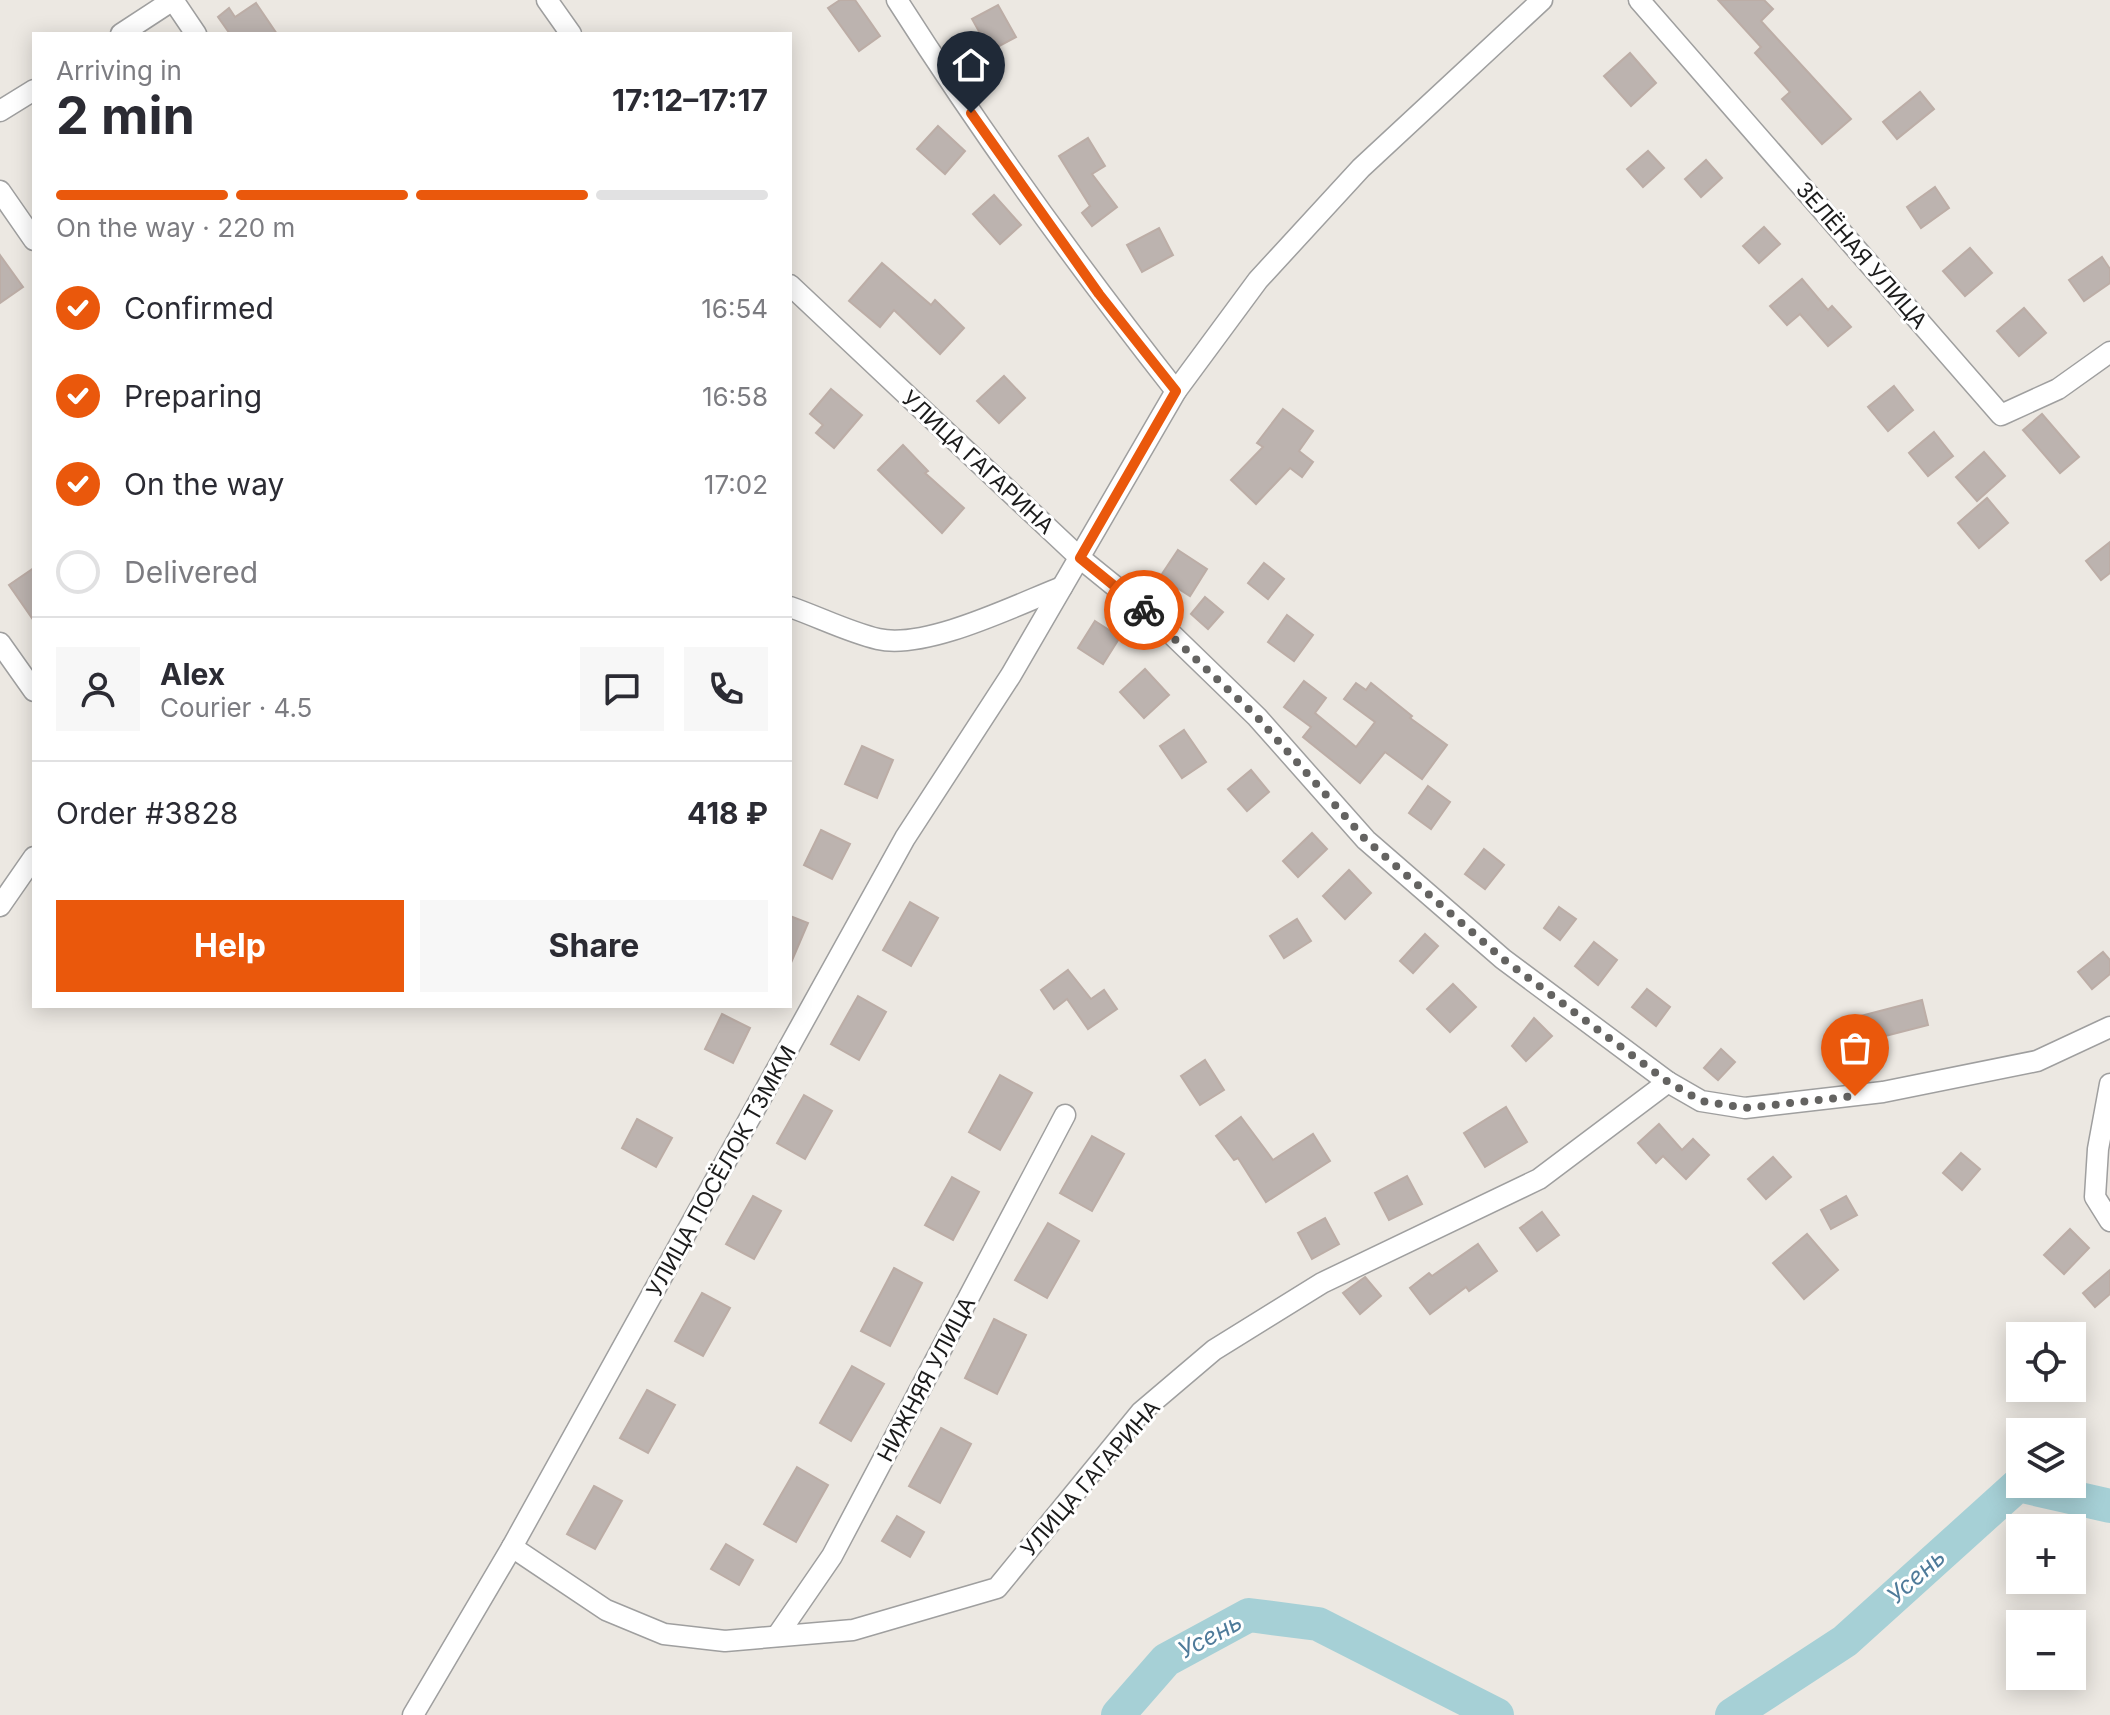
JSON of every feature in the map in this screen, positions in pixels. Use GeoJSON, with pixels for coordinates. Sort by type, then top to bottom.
{"type":"FeatureCollection","features":[{"type":"Feature","properties":{"kind":"street"},"geometry":{"type":"LineString","coordinates":[[124,32],[173,0],[195,32]]}},
{"type":"Feature","properties":{"kind":"street"},"geometry":{"type":"LineString","coordinates":[[547,0],[570,32]]}},
{"type":"Feature","properties":{"kind":"street"},"geometry":{"type":"LineString","coordinates":[[897,0],[952,87],[1090,281],[1176,391]]}},
{"type":"Feature","properties":{"kind":"street","name":"УЛИЦА ПОСЁЛОК ТЗМКМ"},"geometry":{"type":"LineString","coordinates":[[413,1715],[512,1547],[905,838],[1011,675],[1176,391],[1258,280],[1361,168],[1542,0]]}},
{"type":"Feature","properties":{"kind":"street","name":"ЗЕЛЁНАЯ УЛИЦА"},"geometry":{"type":"LineString","coordinates":[[1639,0],[2001,415],[2058,389],[2110,352]]}},
{"type":"Feature","properties":{"kind":"street"},"geometry":{"type":"LineString","coordinates":[[0,111],[32,91]]}},
{"type":"Feature","properties":{"kind":"street"},"geometry":{"type":"LineString","coordinates":[[0,191],[32,237]]}},
{"type":"Feature","properties":{"kind":"street","name":"УЛИЦА ГАГАРИНА"},"geometry":{"type":"LineString","coordinates":[[792,287],[1080,558],[1159,622],[1257,717],[1366,840],[1503,959],[1668,1082],[1701,1101],[1745,1108],[1883,1092],[2037,1061],[2110,1027]]}},
{"type":"Feature","properties":{"kind":"street"},"geometry":{"type":"LineString","coordinates":[[792,608],[879,640],[903,640],[949,631],[1062,587]]}},
{"type":"Feature","properties":{"kind":"street"},"geometry":{"type":"LineString","coordinates":[[0,643],[32,688]]}},
{"type":"Feature","properties":{"kind":"street"},"geometry":{"type":"LineString","coordinates":[[0,906],[32,860]]}},
{"type":"Feature","properties":{"kind":"street","name":"УЛИЦА ГАГАРИНА"},"geometry":{"type":"LineString","coordinates":[[512,1547],[606,1610],[664,1634],[725,1641],[853,1630],[997,1588],[1141,1412],[1214,1350],[1322,1283],[1539,1179],[1668,1082]]}},
{"type":"Feature","properties":{"kind":"street"},"geometry":{"type":"LineString","coordinates":[[2110,1084],[2098,1149],[2095,1197],[2110,1221]]}},
{"type":"Feature","properties":{"kind":"street","name":"НИЖНЯЯ УЛИЦА"},"geometry":{"type":"LineString","coordinates":[[777,1636],[832,1556],[1065,1115]]}},
{"type":"Feature","properties":{"kind":"building"},"geometry":{"type":"Polygon","coordinates":[[[840,0],[855,0],[880,36],[859,51],[828,8],[840,0]]]}},
{"type":"Feature","properties":{"kind":"building"},"geometry":{"type":"Polygon","coordinates":[[[1718,0],[1764,0],[1773,9],[1761,21],[1851,119],[1822,144],[1782,99],[1790,92],[1755,53],[1761,47],[1718,0]]]}},
{"type":"Feature","properties":{"kind":"building"},"geometry":{"type":"Polygon","coordinates":[[[256,3],[276,32],[229,32],[218,17],[229,8],[235,17],[256,3]]]}},
{"type":"Feature","properties":{"kind":"building"},"geometry":{"type":"Polygon","coordinates":[[[998,5],[1016,37],[990,51],[972,19],[998,5]]]}},
{"type":"Feature","properties":{"kind":"building"},"geometry":{"type":"Polygon","coordinates":[[[1630,53],[1656,83],[1631,106],[1604,76],[1630,53]]]}},
{"type":"Feature","properties":{"kind":"building"},"geometry":{"type":"Polygon","coordinates":[[[1920,92],[1934,109],[1897,139],[1883,122],[1920,92]]]}},
{"type":"Feature","properties":{"kind":"building"},"geometry":{"type":"Polygon","coordinates":[[[938,126],[965,151],[945,174],[917,149],[938,126]]]}},
{"type":"Feature","properties":{"kind":"building"},"geometry":{"type":"Polygon","coordinates":[[[1088,138],[1105,166],[1092,174],[1117,207],[1092,226],[1082,213],[1090,206],[1059,156],[1088,138]]]}},
{"type":"Feature","properties":{"kind":"building"},"geometry":{"type":"Polygon","coordinates":[[[1648,151],[1664,168],[1643,187],[1627,169],[1648,151]]]}},
{"type":"Feature","properties":{"kind":"building"},"geometry":{"type":"Polygon","coordinates":[[[1706,160],[1722,178],[1701,197],[1685,179],[1706,160]]]}},
{"type":"Feature","properties":{"kind":"building"},"geometry":{"type":"Polygon","coordinates":[[[1935,187],[1949,208],[1921,228],[1907,207],[1935,187]]]}},
{"type":"Feature","properties":{"kind":"building"},"geometry":{"type":"Polygon","coordinates":[[[994,195],[1021,225],[1000,244],[973,214],[994,195]]]}},
{"type":"Feature","properties":{"kind":"building"},"geometry":{"type":"Polygon","coordinates":[[[1764,227],[1780,244],[1759,263],[1743,246],[1764,227]]]}},
{"type":"Feature","properties":{"kind":"building"},"geometry":{"type":"Polygon","coordinates":[[[1159,228],[1173,255],[1142,272],[1127,245],[1159,228]]]}},
{"type":"Feature","properties":{"kind":"building"},"geometry":{"type":"Polygon","coordinates":[[[1970,248],[1992,273],[1965,296],[1943,271],[1970,248]]]}},
{"type":"Feature","properties":{"kind":"building"},"geometry":{"type":"Polygon","coordinates":[[[0,255],[23,287],[0,303],[0,255]]]}},
{"type":"Feature","properties":{"kind":"building"},"geometry":{"type":"Polygon","coordinates":[[[2102,257],[2110,269],[2110,283],[2084,301],[2069,280],[2102,257]]]}},
{"type":"Feature","properties":{"kind":"building"},"geometry":{"type":"Polygon","coordinates":[[[882,263],[931,305],[935,300],[964,328],[940,354],[894,310],[880,327],[849,301],[882,263]]]}},
{"type":"Feature","properties":{"kind":"building"},"geometry":{"type":"Polygon","coordinates":[[[1802,279],[1828,310],[1832,306],[1851,327],[1828,346],[1800,314],[1787,325],[1770,306],[1802,279]]]}},
{"type":"Feature","properties":{"kind":"building"},"geometry":{"type":"Polygon","coordinates":[[[2024,308],[2046,333],[2019,356],[1997,331],[2024,308]]]}},
{"type":"Feature","properties":{"kind":"building"},"geometry":{"type":"Polygon","coordinates":[[[1004,376],[1025,398],[999,423],[977,401],[1004,376]]]}},
{"type":"Feature","properties":{"kind":"building"},"geometry":{"type":"Polygon","coordinates":[[[1894,386],[1913,410],[1888,431],[1868,407],[1894,386]]]}},
{"type":"Feature","properties":{"kind":"building"},"geometry":{"type":"Polygon","coordinates":[[[831,389],[862,415],[834,448],[816,433],[823,425],[810,414],[831,389]]]}},
{"type":"Feature","properties":{"kind":"building"},"geometry":{"type":"Polygon","coordinates":[[[1283,409],[1313,431],[1299,451],[1313,462],[1302,477],[1290,468],[1256,504],[1231,480],[1263,447],[1257,443],[1283,409]]]}},
{"type":"Feature","properties":{"kind":"building"},"geometry":{"type":"Polygon","coordinates":[[[2042,414],[2079,457],[2060,473],[2023,430],[2042,414]]]}},
{"type":"Feature","properties":{"kind":"building"},"geometry":{"type":"Polygon","coordinates":[[[1934,432],[1953,456],[1928,476],[1909,453],[1934,432]]]}},
{"type":"Feature","properties":{"kind":"building"},"geometry":{"type":"Polygon","coordinates":[[[903,445],[928,471],[925,473],[964,508],[942,533],[878,470],[903,445]]]}},
{"type":"Feature","properties":{"kind":"building"},"geometry":{"type":"Polygon","coordinates":[[[1984,452],[2005,476],[1977,501],[1956,477],[1984,452]]]}},
{"type":"Feature","properties":{"kind":"building"},"geometry":{"type":"Polygon","coordinates":[[[1987,498],[2008,523],[1979,548],[1958,523],[1987,498]]]}},
{"type":"Feature","properties":{"kind":"building"},"geometry":{"type":"Polygon","coordinates":[[[2110,542],[2110,573],[2101,580],[2086,561],[2110,542]]]}},
{"type":"Feature","properties":{"kind":"building"},"geometry":{"type":"Polygon","coordinates":[[[1178,550],[1207,569],[1190,596],[1160,577],[1178,550]]]}},
{"type":"Feature","properties":{"kind":"building"},"geometry":{"type":"Polygon","coordinates":[[[1264,563],[1284,579],[1268,599],[1248,583],[1264,563]]]}},
{"type":"Feature","properties":{"kind":"building"},"geometry":{"type":"Polygon","coordinates":[[[32,569],[32,618],[9,585],[32,569]]]}},
{"type":"Feature","properties":{"kind":"building"},"geometry":{"type":"Polygon","coordinates":[[[1205,597],[1223,612],[1208,629],[1191,614],[1205,597]]]}},
{"type":"Feature","properties":{"kind":"building"},"geometry":{"type":"Polygon","coordinates":[[[1287,615],[1313,635],[1294,661],[1268,642],[1287,615]]]}},
{"type":"Feature","properties":{"kind":"building"},"geometry":{"type":"Polygon","coordinates":[[[1095,621],[1120,637],[1103,664],[1078,648],[1095,621]]]}},
{"type":"Feature","properties":{"kind":"building"},"geometry":{"type":"Polygon","coordinates":[[[1145,669],[1169,695],[1144,718],[1120,692],[1145,669]]]}},
{"type":"Feature","properties":{"kind":"building"},"geometry":{"type":"Polygon","coordinates":[[[1304,681],[1326,698],[1315,713],[1356,747],[1375,722],[1344,699],[1356,683],[1366,690],[1371,683],[1412,716],[1410,718],[1447,745],[1422,779],[1385,752],[1360,783],[1303,737],[1311,727],[1284,707],[1304,681]]]}},
{"type":"Feature","properties":{"kind":"building"},"geometry":{"type":"Polygon","coordinates":[[[1184,730],[1206,762],[1182,778],[1160,746],[1184,730]]]}},
{"type":"Feature","properties":{"kind":"building"},"geometry":{"type":"Polygon","coordinates":[[[862,746],[893,760],[877,798],[845,784],[862,746]]]}},
{"type":"Feature","properties":{"kind":"building"},"geometry":{"type":"Polygon","coordinates":[[[1251,770],[1269,792],[1247,811],[1228,789],[1251,770]]]}},
{"type":"Feature","properties":{"kind":"building"},"geometry":{"type":"Polygon","coordinates":[[[1428,786],[1450,802],[1431,829],[1409,813],[1428,786]]]}},
{"type":"Feature","properties":{"kind":"building"},"geometry":{"type":"Polygon","coordinates":[[[821,830],[850,844],[832,879],[804,865],[821,830]]]}},
{"type":"Feature","properties":{"kind":"building"},"geometry":{"type":"Polygon","coordinates":[[[1312,833],[1327,849],[1298,877],[1283,861],[1312,833]]]}},
{"type":"Feature","properties":{"kind":"building"},"geometry":{"type":"Polygon","coordinates":[[[1484,849],[1504,865],[1485,889],[1465,874],[1484,849]]]}},
{"type":"Feature","properties":{"kind":"building"},"geometry":{"type":"Polygon","coordinates":[[[1349,870],[1371,893],[1345,919],[1323,896],[1349,870]]]}},
{"type":"Feature","properties":{"kind":"building"},"geometry":{"type":"Polygon","coordinates":[[[910,902],[938,918],[911,966],[883,950],[910,902]]]}},
{"type":"Feature","properties":{"kind":"building"},"geometry":{"type":"Polygon","coordinates":[[[1559,907],[1576,919],[1560,940],[1544,928],[1559,907]]]}},
{"type":"Feature","properties":{"kind":"building"},"geometry":{"type":"Polygon","coordinates":[[[792,917],[808,923],[792,960],[792,917]]]}},
{"type":"Feature","properties":{"kind":"building"},"geometry":{"type":"Polygon","coordinates":[[[1297,919],[1311,941],[1284,958],[1270,936],[1297,919]]]}},
{"type":"Feature","properties":{"kind":"building"},"geometry":{"type":"Polygon","coordinates":[[[1425,934],[1438,946],[1413,973],[1400,961],[1425,934]]]}},
{"type":"Feature","properties":{"kind":"building"},"geometry":{"type":"Polygon","coordinates":[[[1594,942],[1617,960],[1598,985],[1575,966],[1594,942]]]}},
{"type":"Feature","properties":{"kind":"building"},"geometry":{"type":"Polygon","coordinates":[[[2103,952],[2110,960],[2110,974],[2092,989],[2078,972],[2103,952]]]}},
{"type":"Feature","properties":{"kind":"building"},"geometry":{"type":"Polygon","coordinates":[[[1068,970],[1091,999],[1104,990],[1117,1009],[1088,1029],[1067,999],[1054,1009],[1041,990],[1068,970]]]}},
{"type":"Feature","properties":{"kind":"building"},"geometry":{"type":"Polygon","coordinates":[[[1453,984],[1476,1007],[1450,1032],[1427,1009],[1453,984]]]}},
{"type":"Feature","properties":{"kind":"building"},"geometry":{"type":"Polygon","coordinates":[[[1647,989],[1670,1007],[1656,1026],[1632,1007],[1647,989]]]}},
{"type":"Feature","properties":{"kind":"building"},"geometry":{"type":"Polygon","coordinates":[[[858,996],[886,1012],[859,1060],[831,1044],[858,996]]]}},
{"type":"Feature","properties":{"kind":"building"},"geometry":{"type":"Polygon","coordinates":[[[1922,1000],[1928,1025],[1858,1043],[1853,1018],[1922,1000]]]}},
{"type":"Feature","properties":{"kind":"building"},"geometry":{"type":"Polygon","coordinates":[[[722,1014],[750,1028],[733,1063],[705,1049],[722,1014]]]}},
{"type":"Feature","properties":{"kind":"building"},"geometry":{"type":"Polygon","coordinates":[[[1534,1018],[1552,1036],[1526,1061],[1512,1046],[1534,1018]]]}},
{"type":"Feature","properties":{"kind":"building"},"geometry":{"type":"Polygon","coordinates":[[[1721,1049],[1735,1062],[1718,1080],[1704,1068],[1721,1049]]]}},
{"type":"Feature","properties":{"kind":"building"},"geometry":{"type":"Polygon","coordinates":[[[1205,1060],[1224,1090],[1200,1105],[1181,1076],[1205,1060]]]}},
{"type":"Feature","properties":{"kind":"building"},"geometry":{"type":"Polygon","coordinates":[[[1000,1075],[1032,1093],[1000,1150],[969,1132],[1000,1075]]]}},
{"type":"Feature","properties":{"kind":"building"},"geometry":{"type":"Polygon","coordinates":[[[804,1095],[832,1111],[805,1159],[777,1143],[804,1095]]]}},
{"type":"Feature","properties":{"kind":"building"},"geometry":{"type":"Polygon","coordinates":[[[1506,1107],[1527,1142],[1485,1167],[1464,1133],[1506,1107]]]}},
{"type":"Feature","properties":{"kind":"building"},"geometry":{"type":"Polygon","coordinates":[[[1241,1117],[1273,1160],[1313,1134],[1330,1161],[1266,1202],[1238,1158],[1234,1160],[1216,1136],[1241,1117]]]}},
{"type":"Feature","properties":{"kind":"building"},"geometry":{"type":"Polygon","coordinates":[[[637,1119],[672,1138],[656,1167],[622,1148],[637,1119]]]}},
{"type":"Feature","properties":{"kind":"building"},"geometry":{"type":"Polygon","coordinates":[[[1659,1124],[1682,1150],[1693,1139],[1709,1155],[1686,1179],[1663,1156],[1656,1163],[1638,1143],[1659,1124]]]}},
{"type":"Feature","properties":{"kind":"building"},"geometry":{"type":"Polygon","coordinates":[[[1092,1136],[1124,1154],[1092,1211],[1060,1193],[1092,1136]]]}},
{"type":"Feature","properties":{"kind":"building"},"geometry":{"type":"Polygon","coordinates":[[[1961,1153],[1980,1169],[1962,1190],[1943,1173],[1961,1153]]]}},
{"type":"Feature","properties":{"kind":"building"},"geometry":{"type":"Polygon","coordinates":[[[1773,1157],[1791,1177],[1766,1199],[1748,1179],[1773,1157]]]}},
{"type":"Feature","properties":{"kind":"building"},"geometry":{"type":"Polygon","coordinates":[[[1407,1176],[1422,1204],[1389,1220],[1375,1193],[1407,1176]]]}},
{"type":"Feature","properties":{"kind":"building"},"geometry":{"type":"Polygon","coordinates":[[[952,1177],[979,1192],[953,1240],[925,1225],[952,1177]]]}},
{"type":"Feature","properties":{"kind":"building"},"geometry":{"type":"Polygon","coordinates":[[[753,1196],[781,1211],[754,1259],[726,1244],[753,1196]]]}},
{"type":"Feature","properties":{"kind":"building"},"geometry":{"type":"Polygon","coordinates":[[[1846,1196],[1857,1215],[1831,1229],[1821,1210],[1846,1196]]]}},
{"type":"Feature","properties":{"kind":"building"},"geometry":{"type":"Polygon","coordinates":[[[1542,1212],[1559,1235],[1537,1251],[1520,1228],[1542,1212]]]}},
{"type":"Feature","properties":{"kind":"building"},"geometry":{"type":"Polygon","coordinates":[[[1325,1218],[1339,1244],[1312,1259],[1298,1233],[1325,1218]]]}},
{"type":"Feature","properties":{"kind":"building"},"geometry":{"type":"Polygon","coordinates":[[[1048,1223],[1079,1241],[1047,1298],[1015,1280],[1048,1223]]]}},
{"type":"Feature","properties":{"kind":"building"},"geometry":{"type":"Polygon","coordinates":[[[2070,1229],[2089,1248],[2064,1274],[2044,1255],[2070,1229]]]}},
{"type":"Feature","properties":{"kind":"building"},"geometry":{"type":"Polygon","coordinates":[[[1807,1234],[1838,1270],[1804,1299],[1773,1263],[1807,1234]]]}},
{"type":"Feature","properties":{"kind":"building"},"geometry":{"type":"Polygon","coordinates":[[[1478,1244],[1497,1271],[1469,1291],[1466,1287],[1430,1314],[1410,1288],[1478,1244]]]}},
{"type":"Feature","properties":{"kind":"building"},"geometry":{"type":"Polygon","coordinates":[[[894,1268],[922,1283],[890,1346],[861,1331],[894,1268]]]}},
{"type":"Feature","properties":{"kind":"building"},"geometry":{"type":"Polygon","coordinates":[[[2110,1270],[2110,1294],[2095,1307],[2083,1293],[2110,1270]]]}},
{"type":"Feature","properties":{"kind":"building"},"geometry":{"type":"Polygon","coordinates":[[[1365,1277],[1381,1296],[1360,1314],[1343,1293],[1365,1277]]]}},
{"type":"Feature","properties":{"kind":"building"},"geometry":{"type":"Polygon","coordinates":[[[702,1293],[730,1308],[703,1356],[675,1341],[702,1293]]]}},
{"type":"Feature","properties":{"kind":"building"},"geometry":{"type":"Polygon","coordinates":[[[994,1319],[1026,1335],[997,1394],[965,1378],[994,1319]]]}},
{"type":"Feature","properties":{"kind":"building"},"geometry":{"type":"Polygon","coordinates":[[[852,1366],[884,1384],[851,1441],[820,1423],[852,1366]]]}},
{"type":"Feature","properties":{"kind":"building"},"geometry":{"type":"Polygon","coordinates":[[[647,1390],[675,1405],[648,1453],[620,1438],[647,1390]]]}},
{"type":"Feature","properties":{"kind":"building"},"geometry":{"type":"Polygon","coordinates":[[[941,1428],[971,1444],[940,1503],[909,1486],[941,1428]]]}},
{"type":"Feature","properties":{"kind":"building"},"geometry":{"type":"Polygon","coordinates":[[[797,1467],[828,1485],[796,1542],[764,1524],[797,1467]]]}},
{"type":"Feature","properties":{"kind":"building"},"geometry":{"type":"Polygon","coordinates":[[[594,1486],[622,1501],[595,1549],[567,1534],[594,1486]]]}},
{"type":"Feature","properties":{"kind":"building"},"geometry":{"type":"Polygon","coordinates":[[[897,1516],[924,1532],[910,1557],[882,1541],[897,1516]]]}},
{"type":"Feature","properties":{"kind":"building"},"geometry":{"type":"Polygon","coordinates":[[[726,1544],[753,1560],[739,1585],[711,1569],[726,1544]]]}},
{"type":"Feature","properties":{"kind":"waterway","name":"Усень"},"geometry":{"type":"LineString","coordinates":[[1732,1715],[1845,1641],[2018,1485],[2110,1506]]}},
{"type":"Feature","properties":{"kind":"waterway","name":"Усень"},"geometry":{"type":"LineString","coordinates":[[1118,1715],[1166,1660],[1249,1615],[1318,1624],[1497,1715]]}},
{"type":"Feature","properties":{"kind":"way so far"},"geometry":{"type":"LineString","coordinates":[[1144,610],[1257,717],[1366,840],[1503,959],[1668,1082],[1701,1101],[1745,1108],[1855,1096]]}},
{"type":"Feature","properties":{"kind":"route"},"geometry":{"type":"LineString","coordinates":[[971,113],[1099,294],[1176,391],[1080,558],[1144,610]]}}]}
